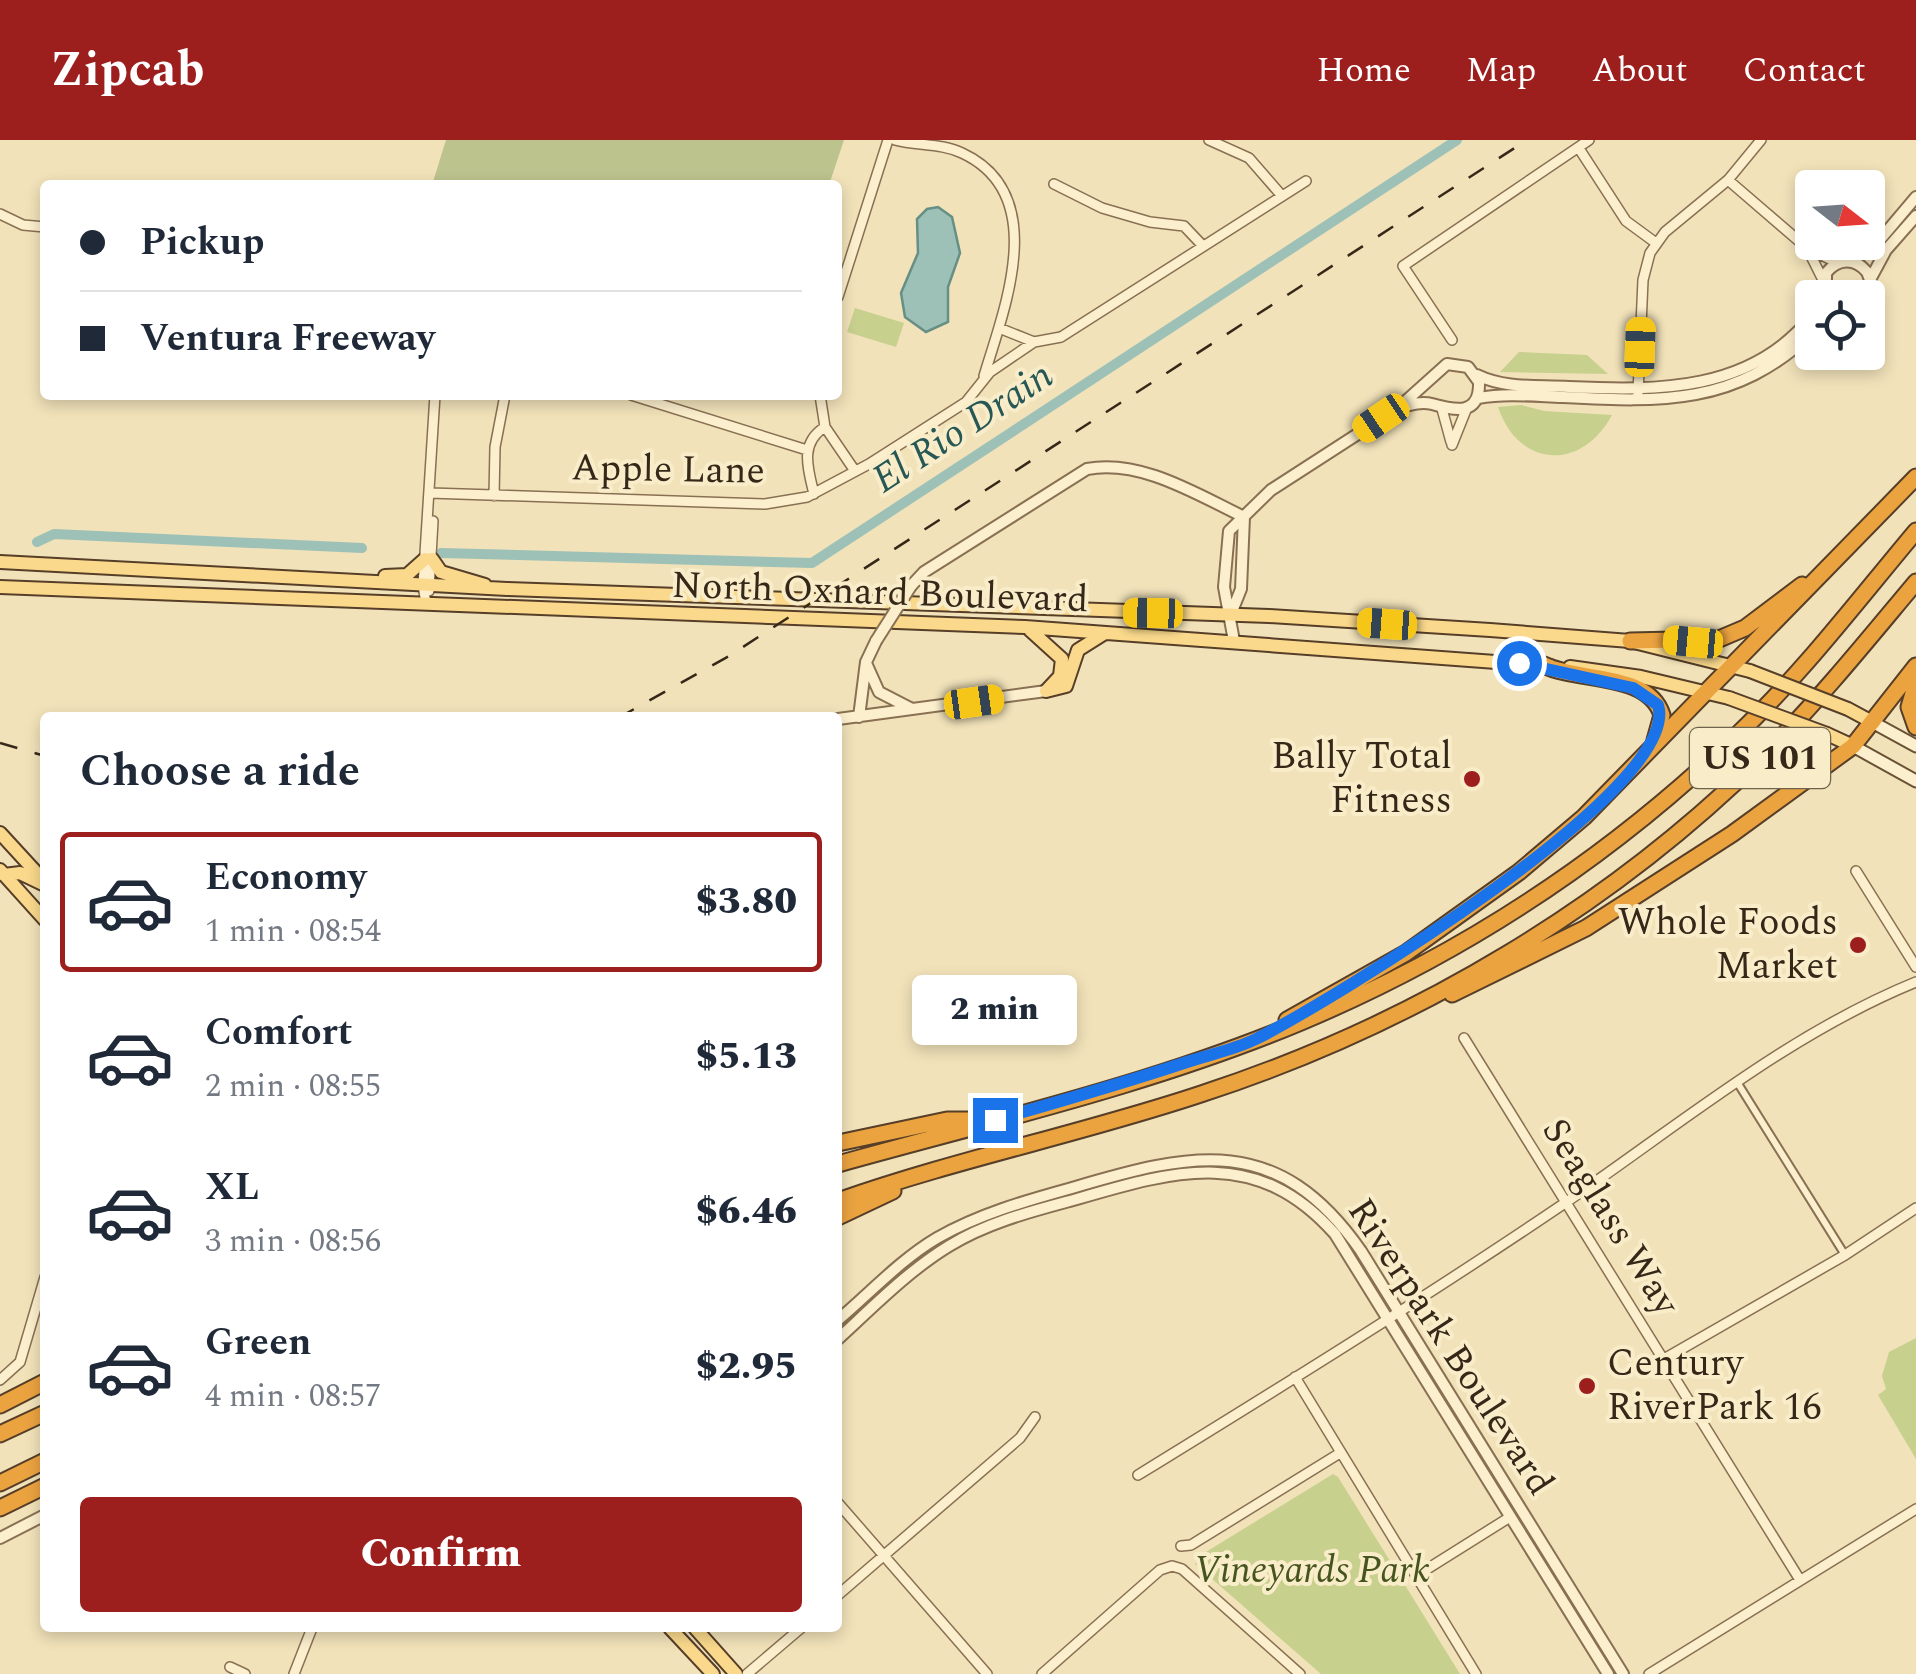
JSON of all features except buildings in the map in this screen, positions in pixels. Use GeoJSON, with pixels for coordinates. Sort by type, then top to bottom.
{"type":"FeatureCollection","features":[{"type":"Feature","properties":{"kind":"highway"},"geometry":{"type":"LineString","coordinates":[[1254,1040],[1406,953],[1474,906],[1584,816],[1916,478]]}},
{"type":"Feature","properties":{"kind":"highway","name":"US 101"},"geometry":{"type":"LineString","coordinates":[[842,1163],[1254,1040],[1419,966],[1520,908],[1620,836],[1740,733],[1916,531]]}},
{"type":"Feature","properties":{"kind":"highway"},"geometry":{"type":"LineString","coordinates":[[1630,642],[1719,639],[1745,628],[1818,576]]}},
{"type":"Feature","properties":{"kind":"highway","name":"US 101"},"geometry":{"type":"LineString","coordinates":[[842,1200],[950,1163],[1198,1095],[1304,1057],[1388,1019],[1579,908],[1677,832],[1771,748],[1916,582]]}},
{"type":"Feature","properties":{"kind":"highway"},"geometry":{"type":"LineString","coordinates":[[1544,665],[1560,674],[1609,681],[1650,695],[1658,705],[1662,726],[1648,752]]}},
{"type":"Feature","properties":{"kind":"highway"},"geometry":{"type":"LineString","coordinates":[[1388,1019],[1491,978],[1586,928],[1732,834],[1853,746],[1916,666]]}},
{"type":"Feature","properties":{"kind":"highway"},"geometry":{"type":"LineString","coordinates":[[1916,683],[1908,707],[1916,727]]}},
{"type":"Feature","properties":{"kind":"highway"},"geometry":{"type":"LineString","coordinates":[[842,1142],[947,1120],[995,1120]]}},
{"type":"Feature","properties":{"kind":"highway"},"geometry":{"type":"LineString","coordinates":[[842,1215],[950,1163]]}},
{"type":"Feature","properties":{"kind":"highway"},"geometry":{"type":"LineString","coordinates":[[0,1405],[40,1385]]}},
{"type":"Feature","properties":{"kind":"highway"},"geometry":{"type":"LineString","coordinates":[[0,1434],[40,1415]]}},
{"type":"Feature","properties":{"kind":"highway"},"geometry":{"type":"LineString","coordinates":[[0,1483],[40,1463]]}},
{"type":"Feature","properties":{"kind":"highway"},"geometry":{"type":"LineString","coordinates":[[0,1508],[40,1488]]}},
{"type":"Feature","properties":{"kind":"main road"},"geometry":{"type":"LineString","coordinates":[[308,578],[407,575],[428,559],[441,572],[492,588]]}},
{"type":"Feature","properties":{"kind":"main road","name":"North Oxnard Boulevard"},"geometry":{"type":"LineString","coordinates":[[0,562],[492,588],[1231,615],[1630,642],[1750,672],[1848,709],[1916,746]]}},
{"type":"Feature","properties":{"kind":"main road","name":"North Oxnard Boulevard"},"geometry":{"type":"LineString","coordinates":[[0,587],[1025,627],[1591,668],[1729,698],[1827,734],[1916,781]]}},
{"type":"Feature","properties":{"kind":"main road"},"geometry":{"type":"LineString","coordinates":[[1025,627],[1044,638],[1062,658],[1060,676],[1046,692]]}},
{"type":"Feature","properties":{"kind":"main road"},"geometry":{"type":"LineString","coordinates":[[1046,692],[1066,686],[1078,650],[1105,632]]}},
{"type":"Feature","properties":{"kind":"main road"},"geometry":{"type":"LineString","coordinates":[[0,833],[6,848],[40,879]]}},
{"type":"Feature","properties":{"kind":"main road"},"geometry":{"type":"LineString","coordinates":[[2,872],[20,873],[40,882]]}},
{"type":"Feature","properties":{"kind":"main road"},"geometry":{"type":"LineString","coordinates":[[2,872],[40,914]]}},
{"type":"Feature","properties":{"kind":"main road"},"geometry":{"type":"LineString","coordinates":[[674,1632],[713,1674]]}},
{"type":"Feature","properties":{"kind":"main road"},"geometry":{"type":"LineString","coordinates":[[699,1632],[736,1674]]}},
{"type":"Feature","properties":{"kind":"main road"},"geometry":{"type":"LineString","coordinates":[[681,1639],[703,1649],[726,1674]]}},
{"type":"Feature","properties":{"kind":"street"},"geometry":{"type":"LineString","coordinates":[[842,285],[892,140],[948,147],[982,164],[1003,192],[1016,256],[982,382]]}},
{"type":"Feature","properties":{"kind":"street"},"geometry":{"type":"LineString","coordinates":[[1209,140],[1249,158],[1282,196]]}},
{"type":"Feature","properties":{"kind":"street"},"geometry":{"type":"LineString","coordinates":[[1452,340],[1403,266],[1580,150],[1589,140]]}},
{"type":"Feature","properties":{"kind":"street"},"geometry":{"type":"LineString","coordinates":[[1638,395],[1643,280],[1656,243],[1728,180],[1761,140]]}},
{"type":"Feature","properties":{"kind":"street"},"geometry":{"type":"LineString","coordinates":[[1580,150],[1626,221],[1656,243]]}},
{"type":"Feature","properties":{"kind":"street"},"geometry":{"type":"LineString","coordinates":[[1728,180],[1795,238]]}},
{"type":"Feature","properties":{"kind":"street","name":"Apple Lane"},"geometry":{"type":"LineString","coordinates":[[430,493],[765,504],[814,494],[966,402],[1005,360],[1034,342],[1061,338],[1306,181]]}},
{"type":"Feature","properties":{"kind":"street"},"geometry":{"type":"LineString","coordinates":[[1054,184],[1102,208],[1150,222],[1184,226],[1203,246]]}},
{"type":"Feature","properties":{"kind":"street"},"geometry":{"type":"LineString","coordinates":[[1832,280],[1844,262],[1872,249],[1916,197]]}},
{"type":"Feature","properties":{"kind":"street"},"geometry":{"type":"LineString","coordinates":[[0,214],[23,225],[40,227]]}},
{"type":"Feature","properties":{"kind":"street"},"geometry":{"type":"LineString","coordinates":[[1839,260],[1862,266],[1870,278],[1886,250],[1916,216]]}},
{"type":"Feature","properties":{"kind":"street"},"geometry":{"type":"LineString","coordinates":[[999,328],[1034,342]]}},
{"type":"Feature","properties":{"kind":"street"},"geometry":{"type":"LineString","coordinates":[[1430,380],[1452,445],[1466,410],[1478,398],[1638,395],[1689,387],[1741,370],[1795,333]]}},
{"type":"Feature","properties":{"kind":"street"},"geometry":{"type":"LineString","coordinates":[[1234,641],[1224,587],[1229,531],[1272,490],[1398,408],[1440,368],[1452,363],[1511,384],[1682,399],[1739,382],[1795,347]]}},
{"type":"Feature","properties":{"kind":"street"},"geometry":{"type":"LineString","coordinates":[[1476,374],[1478,398]]}},
{"type":"Feature","properties":{"kind":"street"},"geometry":{"type":"LineString","coordinates":[[426,604],[435,400]]}},
{"type":"Feature","properties":{"kind":"street"},"geometry":{"type":"LineString","coordinates":[[494,496],[495,448],[504,400]]}},
{"type":"Feature","properties":{"kind":"street"},"geometry":{"type":"LineString","coordinates":[[647,400],[807,450]]}},
{"type":"Feature","properties":{"kind":"street"},"geometry":{"type":"LineString","coordinates":[[821,400],[824,427],[855,472]]}},
{"type":"Feature","properties":{"kind":"street"},"geometry":{"type":"LineString","coordinates":[[1398,408],[1466,410]]}},
{"type":"Feature","properties":{"kind":"street"},"geometry":{"type":"LineString","coordinates":[[814,494],[807,450],[815,433],[824,427]]}},
{"type":"Feature","properties":{"kind":"street"},"geometry":{"type":"LineString","coordinates":[[858,717],[866,662],[911,586],[924,572],[1087,469],[1106,466],[1138,470],[1244,517]]}},
{"type":"Feature","properties":{"kind":"street"},"geometry":{"type":"LineString","coordinates":[[1231,615],[1241,589],[1244,517]]}},
{"type":"Feature","properties":{"kind":"street"},"geometry":{"type":"LineString","coordinates":[[866,662],[879,692],[915,710]]}},
{"type":"Feature","properties":{"kind":"street"},"geometry":{"type":"LineString","coordinates":[[842,719],[1046,692]]}},
{"type":"Feature","properties":{"kind":"street"},"geometry":{"type":"LineString","coordinates":[[1856,871],[1916,967]]}},
{"type":"Feature","properties":{"kind":"street"},"geometry":{"type":"LineString","coordinates":[[1138,1474],[1393,1316],[1566,1202],[1736,1082],[1827,1027],[1916,982]]}},
{"type":"Feature","properties":{"kind":"street","name":"Seaglass Way"},"geometry":{"type":"LineString","coordinates":[[1464,1038],[1800,1580]]}},
{"type":"Feature","properties":{"kind":"street"},"geometry":{"type":"LineString","coordinates":[[1736,1082],[1845,1255]]}},
{"type":"Feature","properties":{"kind":"street","name":"Riverpark Boulevard"},"geometry":{"type":"LineString","coordinates":[[842,1316],[901,1263],[973,1220],[1159,1162],[1192,1158],[1244,1164],[1305,1190],[1349,1234],[1510,1517],[1608,1674]]}},
{"type":"Feature","properties":{"kind":"street","name":"Riverpark Boulevard"},"geometry":{"type":"LineString","coordinates":[[842,1334],[948,1246],[987,1226],[1162,1175],[1202,1170],[1260,1180],[1303,1204],[1336,1234],[1623,1674]]}},
{"type":"Feature","properties":{"kind":"street"},"geometry":{"type":"LineString","coordinates":[[1664,1359],[1845,1255],[1916,1208]]}},
{"type":"Feature","properties":{"kind":"street"},"geometry":{"type":"LineString","coordinates":[[0,1380],[20,1362],[40,1294]]}},
{"type":"Feature","properties":{"kind":"street"},"geometry":{"type":"LineString","coordinates":[[1295,1377],[1476,1674]]}},
{"type":"Feature","properties":{"kind":"street"},"geometry":{"type":"LineString","coordinates":[[842,1593],[1020,1438],[1035,1417]]}},
{"type":"Feature","properties":{"kind":"street"},"geometry":{"type":"LineString","coordinates":[[1181,1546],[1191,1546],[1340,1453]]}},
{"type":"Feature","properties":{"kind":"street"},"geometry":{"type":"LineString","coordinates":[[842,1508],[987,1674]]}},
{"type":"Feature","properties":{"kind":"street"},"geometry":{"type":"LineString","coordinates":[[1649,1674],[1916,1509]]}},
{"type":"Feature","properties":{"kind":"street"},"geometry":{"type":"LineString","coordinates":[[1416,1576],[1510,1517]]}},
{"type":"Feature","properties":{"kind":"street"},"geometry":{"type":"LineString","coordinates":[[0,1538],[40,1518]]}},
{"type":"Feature","properties":{"kind":"street"},"geometry":{"type":"LineString","coordinates":[[1042,1674],[1160,1570],[1172,1566],[1182,1569],[1300,1674]]}},
{"type":"Feature","properties":{"kind":"street"},"geometry":{"type":"LineString","coordinates":[[294,1674],[310,1632]]}},
{"type":"Feature","properties":{"kind":"street"},"geometry":{"type":"LineString","coordinates":[[747,1674],[795,1632]]}},
{"type":"Feature","properties":{"kind":"street"},"geometry":{"type":"LineString","coordinates":[[230,1666],[245,1674]]}},
{"type":"Feature","properties":{"kind":"green space"},"geometry":{"type":"Polygon","coordinates":[[[446,140],[844,140],[831,180],[434,180],[446,140]]]}},
{"type":"Feature","properties":{"kind":"green space"},"geometry":{"type":"Polygon","coordinates":[[[855,308],[904,323],[896,347],[847,332],[855,308]]]}},
{"type":"Feature","properties":{"kind":"green space"},"geometry":{"type":"Polygon","coordinates":[[[1519,352],[1587,355],[1608,374],[1500,372],[1519,352]]]}},
{"type":"Feature","properties":{"kind":"green space"},"geometry":{"type":"Polygon","coordinates":[[[1521,405],[1544,411],[1612,415],[1584,446],[1552,455],[1535,452],[1520,442],[1498,407],[1521,405]]]}},
{"type":"Feature","properties":{"kind":"green space"},"geometry":{"type":"Polygon","coordinates":[[[1916,1338],[1916,1459],[1878,1395],[1886,1389],[1882,1376],[1889,1352],[1916,1338]]]}},
{"type":"Feature","properties":{"kind":"green space","name":"Vineyards Park"},"geometry":{"type":"Polygon","coordinates":[[[1333,1474],[1460,1674],[1321,1674],[1195,1564],[1201,1555],[1333,1474]]]}},
{"type":"Feature","properties":{"kind":"water"},"geometry":{"type":"Polygon","coordinates":[[[938,207],[952,217],[960,253],[948,287],[948,322],[926,332],[905,317],[901,293],[918,253],[917,219],[927,209],[938,207]]]}},
{"type":"Feature","properties":{"kind":"waterway","name":"El Rio Drain"},"geometry":{"type":"LineString","coordinates":[[441,553],[812,563],[1457,140]]}},
{"type":"Feature","properties":{"kind":"waterway"},"geometry":{"type":"LineString","coordinates":[[37,542],[54,534],[362,548]]}},
{"type":"Feature","properties":{"kind":"railway"},"geometry":{"type":"LineString","coordinates":[[629,712],[729,656],[1527,140]]}},
{"type":"Feature","properties":{"kind":"railway"},"geometry":{"type":"LineString","coordinates":[[0,743],[40,755]]}},
{"type":"Feature","properties":{"kind":"place","name":"Bally Total Fitness"},"geometry":{"type":"Point","coordinates":[1472,779]}},
{"type":"Feature","properties":{"kind":"place","name":"Whole Foods Market"},"geometry":{"type":"Point","coordinates":[1858,945]}},
{"type":"Feature","properties":{"kind":"place","name":"Century RiverPark 16"},"geometry":{"type":"Point","coordinates":[1587,1386]}},
{"type":"Feature","properties":{"kind":"route"},"geometry":{"type":"LineString","coordinates":[[995,1120],[1254,1040],[1406,953],[1520,872],[1648,752],[1662,726],[1662,715],[1650,695],[1633,688],[1560,674],[1544,665],[1519,663]]}}]}
